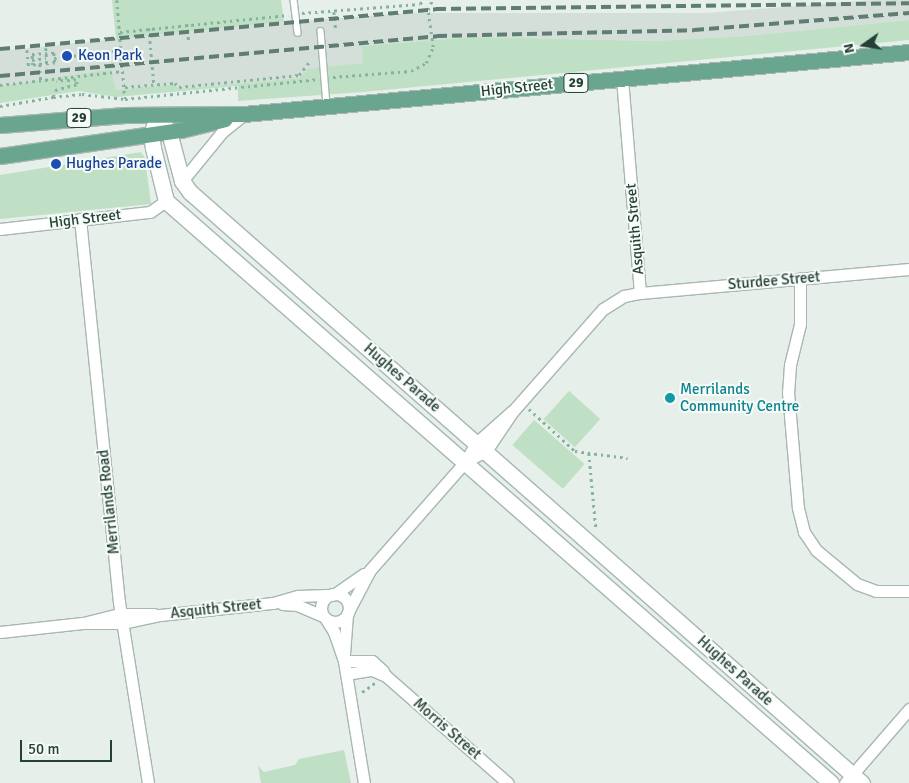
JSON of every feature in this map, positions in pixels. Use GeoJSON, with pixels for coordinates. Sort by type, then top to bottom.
{"type":"FeatureCollection","features":[{"type":"Feature","properties":{"kind":"main road","name":"High Street"},"geometry":{"type":"LineString","coordinates":[[0,124],[158,115],[244,114],[909,52]]}},
{"type":"Feature","properties":{"kind":"main road","name":"High Street"},"geometry":{"type":"LineString","coordinates":[[0,156],[169,132],[244,114]]}},
{"type":"Feature","properties":{"kind":"street","name":"Asquith Street"},"geometry":{"type":"LineString","coordinates":[[0,632],[273,603],[298,596],[334,595],[370,570],[465,462],[481,447],[498,421],[521,402],[603,309],[624,296],[640,293],[622,78]]}},
{"type":"Feature","properties":{"kind":"street"},"geometry":{"type":"LineString","coordinates":[[182,181],[222,132],[244,114]]}},
{"type":"Feature","properties":{"kind":"street"},"geometry":{"type":"LineString","coordinates":[[158,115],[151,134],[166,201]]}},
{"type":"Feature","properties":{"kind":"street","name":"Hughes Parade"},"geometry":{"type":"LineString","coordinates":[[158,115],[169,132],[182,181],[220,220],[608,558],[853,780]]}},
{"type":"Feature","properties":{"kind":"street","name":"Hughes Parade"},"geometry":{"type":"LineString","coordinates":[[166,201],[831,783]]}},
{"type":"Feature","properties":{"kind":"street","name":"High Street"},"geometry":{"type":"LineString","coordinates":[[0,229],[150,212],[166,201]]}},
{"type":"Feature","properties":{"kind":"street","name":"Merrilands Road"},"geometry":{"type":"LineString","coordinates":[[80,219],[121,619],[148,783]]}},
{"type":"Feature","properties":{"kind":"street"},"geometry":{"type":"LineString","coordinates":[[207,236],[220,220]]}},
{"type":"Feature","properties":{"kind":"street","name":"Sturdee Street"},"geometry":{"type":"LineString","coordinates":[[640,293],[909,269]]}},
{"type":"Feature","properties":{"kind":"street"},"geometry":{"type":"LineString","coordinates":[[800,279],[800,324],[790,364],[788,392],[798,508],[804,532],[816,550],[857,584],[876,591],[909,591]]}},
{"type":"Feature","properties":{"kind":"street"},"geometry":{"type":"LineString","coordinates":[[594,576],[608,558]]}},
{"type":"Feature","properties":{"kind":"street","name":"Asquith Street"},"geometry":{"type":"LineString","coordinates":[[348,613],[370,570]]}},
{"type":"Feature","properties":{"kind":"street"},"geometry":{"type":"LineString","coordinates":[[344,661],[348,613],[346,600],[334,595],[322,603],[325,618],[334,632],[344,661],[364,783]]}},
{"type":"Feature","properties":{"kind":"street","name":"Asquith Street"},"geometry":{"type":"LineString","coordinates":[[273,603],[297,605],[325,618]]}},
{"type":"Feature","properties":{"kind":"street"},"geometry":{"type":"LineString","coordinates":[[325,618],[338,622],[348,613]]}},
{"type":"Feature","properties":{"kind":"street","name":"Morris Street"},"geometry":{"type":"LineString","coordinates":[[344,661],[372,662],[381,679],[508,783]]}},
{"type":"Feature","properties":{"kind":"street"},"geometry":{"type":"LineString","coordinates":[[346,674],[372,670],[381,679]]}},
{"type":"Feature","properties":{"kind":"street"},"geometry":{"type":"LineString","coordinates":[[853,780],[909,709]]}},
{"type":"Feature","properties":{"kind":"lane"},"geometry":{"type":"LineString","coordinates":[[294,0],[298,33]]}},
{"type":"Feature","properties":{"kind":"lane"},"geometry":{"type":"LineString","coordinates":[[321,31],[327,107]]}},
{"type":"Feature","properties":{"kind":"path"},"geometry":{"type":"LineString","coordinates":[[117,0],[125,99]]}},
{"type":"Feature","properties":{"kind":"path"},"geometry":{"type":"LineString","coordinates":[[301,13],[420,4],[423,0]]}},
{"type":"Feature","properties":{"kind":"path"},"geometry":{"type":"LineString","coordinates":[[334,12],[336,30]]}},
{"type":"Feature","properties":{"kind":"path"},"geometry":{"type":"LineString","coordinates":[[120,32],[290,14]]}},
{"type":"Feature","properties":{"kind":"path"},"geometry":{"type":"LineString","coordinates":[[187,24],[189,43]]}},
{"type":"Feature","properties":{"kind":"path"},"geometry":{"type":"LineString","coordinates":[[149,28],[154,84]]}},
{"type":"Feature","properties":{"kind":"path"},"geometry":{"type":"LineString","coordinates":[[46,48],[47,68]]}},
{"type":"Feature","properties":{"kind":"path"},"geometry":{"type":"LineString","coordinates":[[27,50],[30,60],[32,65],[55,63],[54,53],[32,54],[30,60],[29,70]]}},
{"type":"Feature","properties":{"kind":"path"},"geometry":{"type":"LineString","coordinates":[[54,58],[122,50]]}},
{"type":"Feature","properties":{"kind":"path"},"geometry":{"type":"LineString","coordinates":[[30,60],[46,58]]}},
{"type":"Feature","properties":{"kind":"path"},"geometry":{"type":"LineString","coordinates":[[125,87],[175,83],[179,87],[300,75],[310,61]]}},
{"type":"Feature","properties":{"kind":"path"},"geometry":{"type":"LineString","coordinates":[[40,64],[41,81]]}},
{"type":"Feature","properties":{"kind":"path"},"geometry":{"type":"LineString","coordinates":[[0,85],[123,71]]}},
{"type":"Feature","properties":{"kind":"path"},"geometry":{"type":"LineString","coordinates":[[41,81],[76,80],[75,86],[55,90],[53,96]]}},
{"type":"Feature","properties":{"kind":"path"},"geometry":{"type":"LineString","coordinates":[[0,106],[53,96],[82,94],[125,99],[166,96]]}},
{"type":"Feature","properties":{"kind":"path"},"geometry":{"type":"LineString","coordinates":[[521,402],[575,451],[628,458]]}},
{"type":"Feature","properties":{"kind":"path"},"geometry":{"type":"LineString","coordinates":[[589,452],[596,529]]}},
{"type":"Feature","properties":{"kind":"path"},"geometry":{"type":"LineString","coordinates":[[362,692],[381,679]]}},
{"type":"Feature","properties":{"kind":"shaded area"},"geometry":{"type":"Polygon","coordinates":[[[873,0],[909,0],[909,20],[746,36],[653,41],[471,37],[363,46],[363,64],[309,69],[301,78],[179,89],[173,84],[116,90],[111,69],[0,86],[0,51],[252,25],[406,13],[706,13],[873,0]]]}},
{"type":"Feature","properties":{"kind":"green space"},"geometry":{"type":"Polygon","coordinates":[[[112,0],[281,0],[284,22],[116,39],[112,0]]]}},
{"type":"Feature","properties":{"kind":"green space"},"geometry":{"type":"Polygon","coordinates":[[[909,20],[909,40],[363,92],[238,101],[238,86],[116,97],[79,91],[0,103],[0,86],[111,69],[116,90],[174,84],[179,89],[300,78],[308,69],[363,63],[362,46],[471,37],[653,41],[746,36],[909,20]]]}},
{"type":"Feature","properties":{"kind":"green space"},"geometry":{"type":"Polygon","coordinates":[[[141,152],[145,158],[151,204],[0,219],[0,175],[141,152]]]}},
{"type":"Feature","properties":{"kind":"green space"},"geometry":{"type":"Polygon","coordinates":[[[569,391],[600,419],[575,447],[544,419],[569,391]]]}},
{"type":"Feature","properties":{"kind":"green space"},"geometry":{"type":"Polygon","coordinates":[[[534,420],[585,464],[563,489],[512,445],[534,420]]]}},
{"type":"Feature","properties":{"kind":"green space"},"geometry":{"type":"Polygon","coordinates":[[[344,750],[351,783],[261,783],[258,766],[264,772],[295,765],[299,759],[344,750]]]}},
{"type":"Feature","properties":{"kind":"railway"},"geometry":{"type":"LineString","coordinates":[[0,49],[436,9],[909,3]]}},
{"type":"Feature","properties":{"kind":"railway"},"geometry":{"type":"LineString","coordinates":[[0,76],[437,36],[694,30],[909,13]]}},
{"type":"Feature","properties":{"kind":"place","name":"Keon Park"},"geometry":{"type":"Point","coordinates":[67,56]}},
{"type":"Feature","properties":{"kind":"place","name":"Hughes Parade"},"geometry":{"type":"Point","coordinates":[56,164]}},
{"type":"Feature","properties":{"kind":"place","name":"Merrilands Community Centre"},"geometry":{"type":"Point","coordinates":[670,398]}}]}
